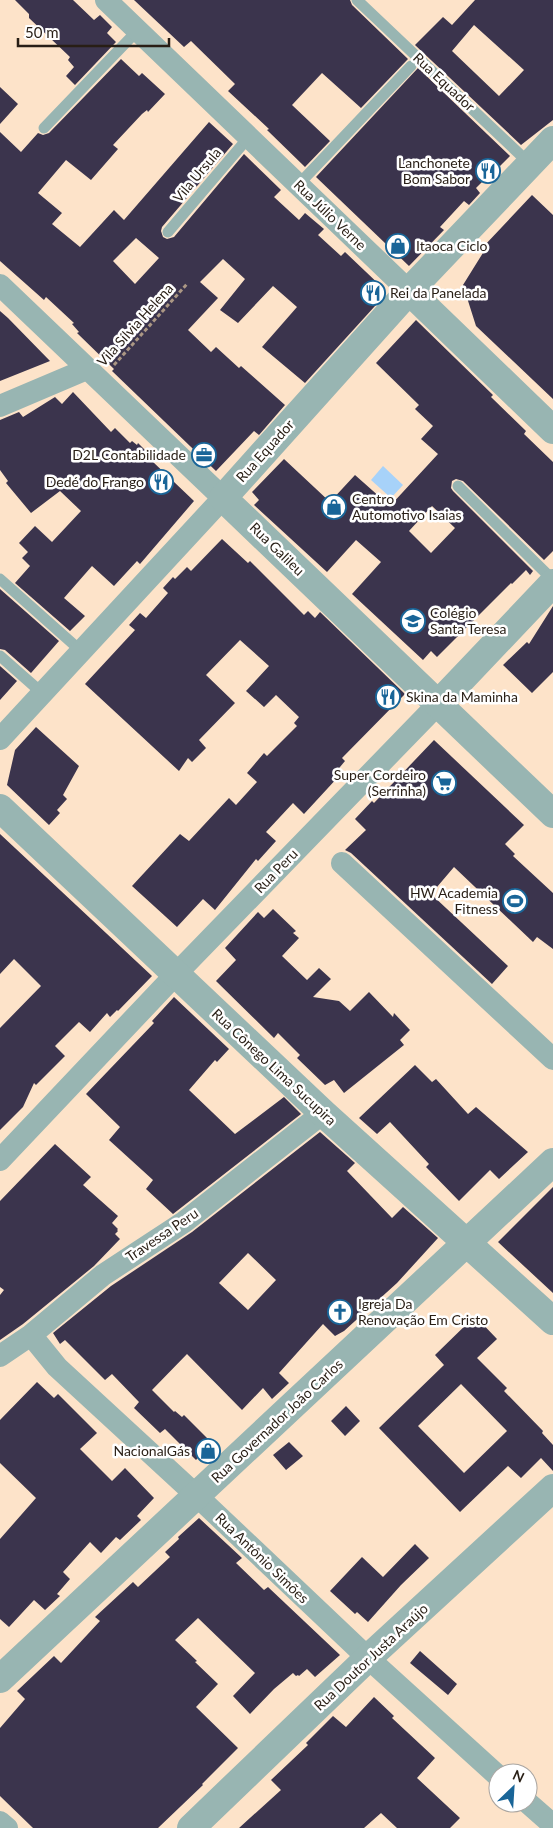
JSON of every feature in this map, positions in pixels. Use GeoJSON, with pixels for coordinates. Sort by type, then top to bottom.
{"type":"FeatureCollection","features":[{"type":"Feature","properties":{"kind":"street","name":"Rua Júlio Verne"},"geometry":{"type":"LineString","coordinates":[[106,0],[553,430]]}},
{"type":"Feature","properties":{"kind":"street","name":"Rua Equador"},"geometry":{"type":"LineString","coordinates":[[0,739],[223,498],[409,291],[553,140]]}},
{"type":"Feature","properties":{"kind":"street","name":"Rua Galileu"},"geometry":{"type":"LineString","coordinates":[[0,285],[553,814]]}},
{"type":"Feature","properties":{"kind":"street"},"geometry":{"type":"LineString","coordinates":[[0,406],[94,375]]}},
{"type":"Feature","properties":{"kind":"street","name":"Rua Peru"},"geometry":{"type":"LineString","coordinates":[[0,1160],[176,974],[439,703],[553,581]]}},
{"type":"Feature","properties":{"kind":"street","name":"Rua Cônego Lima Sucupira"},"geometry":{"type":"LineString","coordinates":[[0,808],[323,1113],[553,1321]]}},
{"type":"Feature","properties":{"kind":"street"},"geometry":{"type":"LineString","coordinates":[[342,863],[553,1059]]}},
{"type":"Feature","properties":{"kind":"street","name":"Travessa Peru"},"geometry":{"type":"LineString","coordinates":[[0,1356],[31,1335],[103,1275],[184,1222],[323,1113]]}},
{"type":"Feature","properties":{"kind":"street","name":"Rua Governador João Carlos"},"geometry":{"type":"LineString","coordinates":[[0,1679],[553,1162]]}},
{"type":"Feature","properties":{"kind":"street","name":"Rua Antônio Simões"},"geometry":{"type":"LineString","coordinates":[[31,1335],[57,1367],[368,1658],[488,1767]]}},
{"type":"Feature","properties":{"kind":"street","name":"Rua Doutor Justa Araújo"},"geometry":{"type":"LineString","coordinates":[[191,1828],[368,1658],[553,1488]]}},
{"type":"Feature","properties":{"kind":"street"},"geometry":{"type":"LineString","coordinates":[[538,1812],[548,1822]]}},
{"type":"Feature","properties":{"kind":"street"},"geometry":{"type":"LineString","coordinates":[[0,1822],[7,1828]]}},
{"type":"Feature","properties":{"kind":"lane","name":"Rua Equador"},"geometry":{"type":"LineString","coordinates":[[357,0],[531,164]]}},
{"type":"Feature","properties":{"kind":"lane"},"geometry":{"type":"LineString","coordinates":[[44,128],[138,30]]}},
{"type":"Feature","properties":{"kind":"lane"},"geometry":{"type":"LineString","coordinates":[[298,185],[411,66]]}},
{"type":"Feature","properties":{"kind":"lane","name":"Vila Ursula"},"geometry":{"type":"LineString","coordinates":[[168,232],[248,138]]}},
{"type":"Feature","properties":{"kind":"lane"},"geometry":{"type":"LineString","coordinates":[[458,486],[553,581]]}},
{"type":"Feature","properties":{"kind":"lane"},"geometry":{"type":"LineString","coordinates":[[0,579],[81,651]]}},
{"type":"Feature","properties":{"kind":"lane"},"geometry":{"type":"LineString","coordinates":[[0,656],[42,693]]}},
{"type":"Feature","properties":{"kind":"path","name":"Vila Sílvia Helena"},"geometry":{"type":"LineString","coordinates":[[94,375],[187,284]]}},
{"type":"Feature","properties":{"kind":"water"},"geometry":{"type":"Polygon","coordinates":[[[383,466],[403,485],[391,498],[371,480],[383,466]]]}},
{"type":"Feature","properties":{"kind":"building"},"geometry":{"type":"Polygon","coordinates":[[[15,0],[73,0],[94,20],[100,15],[112,27],[107,33],[116,42],[75,85],[66,76],[74,67],[68,60],[70,57],[29,18],[29,14],[15,0]]]}},
{"type":"Feature","properties":{"kind":"building"},"geometry":{"type":"Polygon","coordinates":[[[134,0],[350,0],[352,5],[408,59],[361,108],[322,73],[292,105],[330,141],[305,167],[267,130],[269,129],[228,91],[235,84],[191,41],[184,47],[134,0]]]}},
{"type":"Feature","properties":{"kind":"building"},"geometry":{"type":"Polygon","coordinates":[[[475,0],[553,0],[553,120],[521,145],[415,45],[443,17],[452,25],[475,0]],[[474,25],[452,51],[499,96],[524,70],[474,25]]]}},
{"type":"Feature","properties":{"kind":"building"},"geometry":{"type":"Polygon","coordinates":[[[121,59],[139,76],[142,73],[165,94],[148,112],[147,110],[142,114],[113,145],[118,149],[91,180],[66,160],[38,193],[62,213],[52,224],[80,247],[114,210],[124,220],[209,122],[233,144],[162,227],[163,237],[167,239],[174,237],[244,154],[281,190],[274,197],[299,220],[305,213],[324,229],[318,235],[341,256],[345,252],[385,290],[385,295],[305,383],[262,347],[297,307],[273,286],[238,323],[220,310],[245,279],[223,259],[200,282],[218,298],[188,330],[211,352],[216,347],[239,368],[241,366],[285,405],[259,435],[254,431],[216,471],[112,371],[114,369],[77,333],[79,332],[72,324],[74,323],[46,297],[44,300],[0,261],[0,132],[21,152],[38,133],[43,135],[49,133],[121,59]],[[136,238],[113,261],[135,284],[159,258],[136,238]]]}},
{"type":"Feature","properties":{"kind":"building"},"geometry":{"type":"Polygon","coordinates":[[[418,68],[510,156],[476,188],[480,193],[469,205],[464,201],[440,227],[444,230],[409,266],[316,177],[418,68]]]}},
{"type":"Feature","properties":{"kind":"building"},"geometry":{"type":"Polygon","coordinates":[[[0,87],[18,104],[0,124],[0,87]]]}},
{"type":"Feature","properties":{"kind":"building"},"geometry":{"type":"Polygon","coordinates":[[[532,195],[553,215],[553,399],[476,326],[463,285],[486,248],[484,246],[532,195]]]}},
{"type":"Feature","properties":{"kind":"building"},"geometry":{"type":"Polygon","coordinates":[[[0,311],[8,318],[50,361],[0,381],[0,311]]]}},
{"type":"Feature","properties":{"kind":"building"},"geometry":{"type":"Polygon","coordinates":[[[416,320],[493,395],[491,397],[526,431],[524,434],[553,462],[553,551],[544,560],[463,481],[456,479],[452,481],[451,488],[453,491],[533,571],[530,575],[526,570],[511,583],[437,657],[431,651],[423,660],[352,594],[381,562],[356,540],[327,572],[254,505],[259,500],[252,492],[284,459],[330,502],[355,475],[390,506],[438,454],[421,439],[433,426],[415,409],[419,405],[376,363],[416,320]],[[432,506],[409,531],[431,553],[455,528],[432,506]]]}},
{"type":"Feature","properties":{"kind":"building"},"geometry":{"type":"Polygon","coordinates":[[[73,392],[111,432],[115,428],[130,443],[132,441],[137,445],[138,443],[154,459],[152,461],[194,501],[140,564],[137,561],[114,586],[92,566],[64,598],[85,616],[70,631],[15,583],[30,566],[22,558],[28,552],[19,543],[35,526],[52,542],[81,511],[60,491],[31,513],[6,483],[8,481],[0,470],[0,420],[19,412],[23,417],[55,397],[62,404],[73,392]]]}},
{"type":"Feature","properties":{"kind":"building"},"geometry":{"type":"Polygon","coordinates":[[[222,539],[248,563],[250,561],[304,615],[308,611],[315,618],[320,612],[405,694],[342,758],[345,761],[335,773],[339,776],[304,814],[293,803],[266,832],[276,841],[258,861],[256,859],[215,910],[203,899],[177,927],[132,886],[180,834],[189,841],[229,798],[236,805],[257,782],[247,773],[264,753],[267,756],[297,726],[294,723],[299,717],[276,695],[264,707],[246,691],[269,666],[240,640],[206,675],[235,703],[199,740],[206,748],[192,762],[188,758],[179,771],[85,684],[135,630],[129,625],[140,613],[146,618],[168,593],[163,588],[173,577],[175,579],[187,567],[191,571],[222,539]]]}},
{"type":"Feature","properties":{"kind":"building"},"geometry":{"type":"Polygon","coordinates":[[[0,589],[59,641],[31,673],[5,650],[0,649],[0,589]]]}},
{"type":"Feature","properties":{"kind":"building"},"geometry":{"type":"Polygon","coordinates":[[[553,606],[553,672],[532,693],[503,665],[527,642],[529,644],[553,606]]]}},
{"type":"Feature","properties":{"kind":"building"},"geometry":{"type":"Polygon","coordinates":[[[0,666],[17,681],[0,700],[0,666]]]}},
{"type":"Feature","properties":{"kind":"building"},"geometry":{"type":"Polygon","coordinates":[[[36,727],[79,766],[63,795],[67,799],[57,810],[60,813],[49,825],[7,785],[15,750],[36,727]]]}},
{"type":"Feature","properties":{"kind":"building"},"geometry":{"type":"Polygon","coordinates":[[[434,740],[524,825],[505,844],[515,854],[513,856],[553,893],[553,949],[537,937],[533,942],[454,867],[431,894],[508,966],[492,984],[351,853],[345,850],[366,830],[355,819],[372,801],[374,803],[434,740]]]}},
{"type":"Feature","properties":{"kind":"building"},"geometry":{"type":"Polygon","coordinates":[[[0,834],[152,976],[118,1011],[110,1017],[107,1013],[90,1032],[79,1022],[55,1046],[65,1056],[36,1085],[34,1083],[23,1107],[0,1130],[0,1028],[41,986],[14,959],[0,974],[0,834]]]}},
{"type":"Feature","properties":{"kind":"building"},"geometry":{"type":"Polygon","coordinates":[[[273,909],[296,931],[293,933],[299,938],[282,956],[307,980],[319,968],[331,979],[313,997],[339,1001],[350,1011],[369,992],[393,1017],[394,1013],[410,1030],[400,1040],[404,1045],[344,1093],[334,1080],[325,1085],[297,1058],[300,1055],[278,1033],[274,1038],[216,981],[236,960],[225,948],[258,912],[264,918],[273,909]]]}},
{"type":"Feature","properties":{"kind":"building"},"geometry":{"type":"Polygon","coordinates":[[[174,997],[229,1049],[217,1062],[215,1060],[189,1090],[235,1134],[284,1097],[301,1114],[173,1214],[146,1189],[153,1180],[109,1140],[120,1127],[86,1094],[154,1023],[152,1021],[174,997]]]}},
{"type":"Feature","properties":{"kind":"building"},"geometry":{"type":"Polygon","coordinates":[[[415,1065],[432,1082],[436,1079],[468,1114],[476,1107],[528,1152],[499,1179],[490,1170],[459,1201],[426,1167],[429,1164],[390,1122],[377,1134],[359,1118],[415,1065]]]}},
{"type":"Feature","properties":{"kind":"building"},"geometry":{"type":"Polygon","coordinates":[[[320,1132],[355,1163],[347,1171],[392,1218],[403,1207],[438,1238],[397,1283],[344,1331],[335,1336],[323,1324],[279,1373],[289,1383],[272,1399],[263,1388],[242,1410],[187,1354],[152,1390],[174,1412],[182,1417],[184,1415],[212,1443],[196,1460],[165,1429],[160,1433],[134,1408],[139,1402],[112,1374],[105,1380],[65,1340],[60,1344],[53,1333],[111,1286],[192,1232],[320,1132]],[[248,1253],[219,1283],[248,1310],[276,1280],[248,1253]]]}},
{"type":"Feature","properties":{"kind":"building"},"geometry":{"type":"Polygon","coordinates":[[[55,1144],[91,1177],[83,1185],[118,1216],[112,1223],[118,1229],[115,1234],[120,1239],[94,1266],[23,1324],[0,1340],[0,1295],[4,1290],[0,1287],[0,1201],[55,1144]]]}},
{"type":"Feature","properties":{"kind":"building"},"geometry":{"type":"Polygon","coordinates":[[[553,1187],[553,1293],[498,1242],[553,1187]]]}},
{"type":"Feature","properties":{"kind":"building"},"geometry":{"type":"Polygon","coordinates":[[[475,1316],[497,1339],[477,1358],[507,1388],[504,1391],[543,1431],[542,1433],[553,1445],[553,1471],[541,1458],[521,1478],[508,1466],[460,1512],[379,1428],[444,1365],[435,1355],[475,1316]],[[461,1384],[418,1426],[464,1473],[507,1431],[461,1384]]]}},
{"type":"Feature","properties":{"kind":"building"},"geometry":{"type":"Polygon","coordinates":[[[37,1382],[54,1398],[58,1394],[97,1433],[80,1449],[112,1481],[125,1468],[154,1498],[137,1516],[141,1520],[120,1540],[116,1537],[101,1553],[90,1542],[63,1572],[70,1579],[57,1594],[60,1596],[45,1610],[34,1600],[9,1627],[0,1619],[0,1539],[36,1498],[0,1463],[0,1420],[37,1382]]]}},
{"type":"Feature","properties":{"kind":"building"},"geometry":{"type":"Polygon","coordinates":[[[346,1406],[360,1421],[345,1436],[331,1421],[346,1406]]]}},
{"type":"Feature","properties":{"kind":"building"},"geometry":{"type":"Polygon","coordinates":[[[289,1442],[303,1456],[286,1470],[273,1455],[289,1442]]]}},
{"type":"Feature","properties":{"kind":"building"},"geometry":{"type":"Polygon","coordinates":[[[199,1518],[242,1558],[236,1563],[264,1590],[268,1587],[340,1655],[315,1677],[307,1669],[299,1676],[293,1673],[274,1689],[250,1714],[233,1696],[255,1673],[198,1618],[175,1640],[218,1684],[196,1707],[238,1748],[158,1828],[33,1828],[0,1796],[0,1728],[25,1699],[17,1691],[54,1656],[61,1663],[100,1621],[95,1617],[133,1582],[138,1587],[170,1557],[165,1552],[199,1518]]]}},
{"type":"Feature","properties":{"kind":"building"},"geometry":{"type":"Polygon","coordinates":[[[415,1544],[429,1558],[401,1585],[368,1622],[357,1612],[355,1614],[330,1591],[362,1557],[383,1577],[415,1544]]]}},
{"type":"Feature","properties":{"kind":"building"},"geometry":{"type":"Polygon","coordinates":[[[420,1651],[457,1684],[448,1695],[410,1663],[420,1651]]]}},
{"type":"Feature","properties":{"kind":"building"},"geometry":{"type":"Polygon","coordinates":[[[374,1697],[394,1716],[392,1718],[435,1758],[417,1778],[460,1818],[450,1828],[397,1828],[381,1813],[364,1828],[239,1828],[281,1790],[271,1780],[308,1745],[306,1743],[333,1716],[346,1727],[374,1697]]]}},
{"type":"Feature","properties":{"kind":"place","name":"Lanchonete Bom Sabor"},"geometry":{"type":"Point","coordinates":[488,171]}},
{"type":"Feature","properties":{"kind":"place","name":"Itaoca Ciclo"},"geometry":{"type":"Point","coordinates":[398,246]}},
{"type":"Feature","properties":{"kind":"place","name":"Rei da Panelada"},"geometry":{"type":"Point","coordinates":[373,293]}},
{"type":"Feature","properties":{"kind":"place","name":"D2L Contabilidade"},"geometry":{"type":"Point","coordinates":[204,455]}},
{"type":"Feature","properties":{"kind":"place","name":"Dedé do Frango"},"geometry":{"type":"Point","coordinates":[161,482]}},
{"type":"Feature","properties":{"kind":"place","name":"Centro Automotivo Isaias"},"geometry":{"type":"Point","coordinates":[334,507]}},
{"type":"Feature","properties":{"kind":"place","name":"Colégio Santa Teresa"},"geometry":{"type":"Point","coordinates":[413,621]}},
{"type":"Feature","properties":{"kind":"place","name":"Skina da Maminha"},"geometry":{"type":"Point","coordinates":[388,697]}},
{"type":"Feature","properties":{"kind":"place","name":"Super Cordeiro (Serrinha)"},"geometry":{"type":"Point","coordinates":[444,783]}},
{"type":"Feature","properties":{"kind":"place","name":"HW Academia Fitness"},"geometry":{"type":"Point","coordinates":[515,901]}},
{"type":"Feature","properties":{"kind":"place","name":"Igreja Da Renovação Em Cristo"},"geometry":{"type":"Point","coordinates":[340,1312]}},
{"type":"Feature","properties":{"kind":"place","name":"NacionalGás"},"geometry":{"type":"Point","coordinates":[208,1451]}}]}
